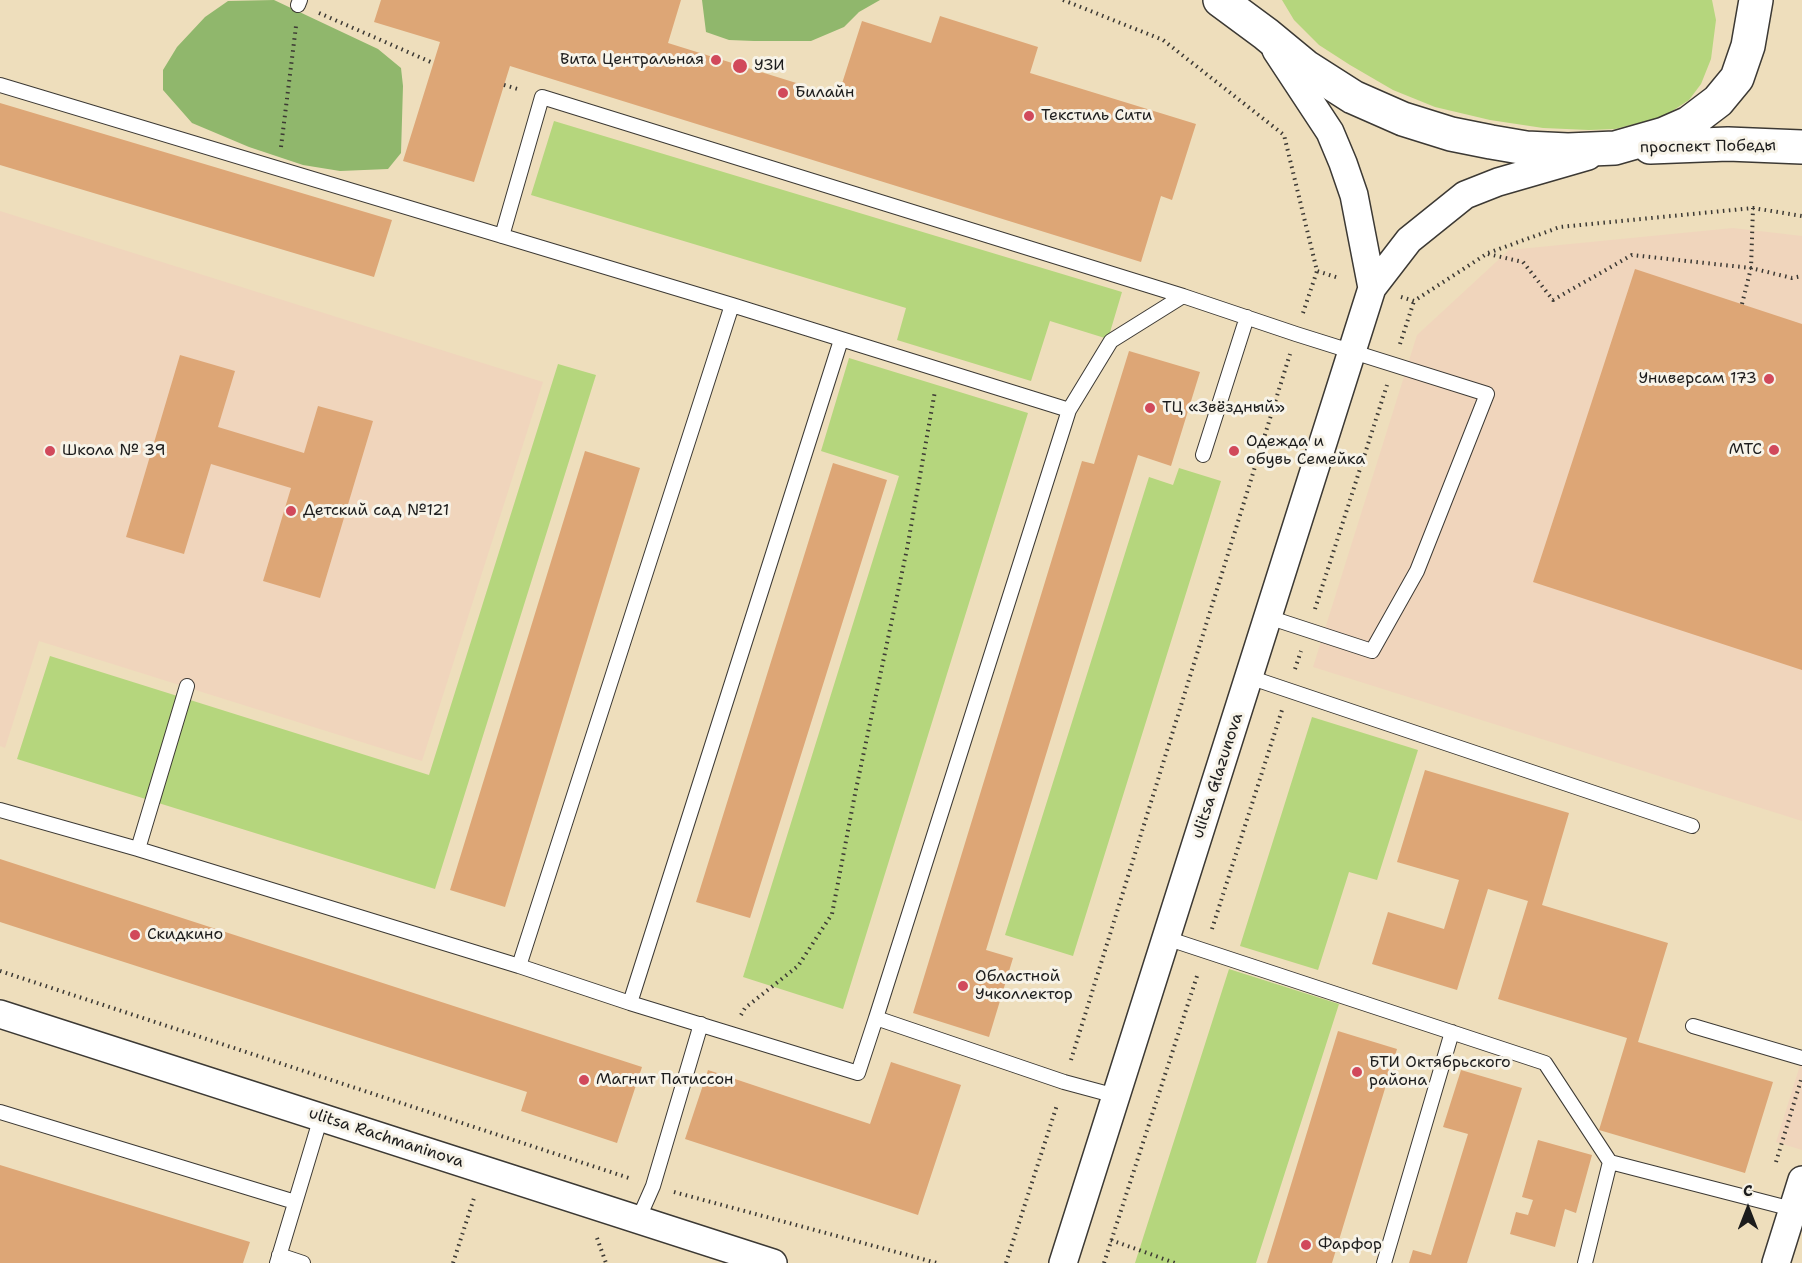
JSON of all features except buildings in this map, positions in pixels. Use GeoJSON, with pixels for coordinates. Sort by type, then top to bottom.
{"type":"FeatureCollection","features":[{"type":"Feature","properties":{"kind":"main road"},"geometry":{"type":"LineString","coordinates":[[1220,0],[1306,67],[1353,97],[1403,119],[1451,134],[1526,148],[1568,150],[1615,148],[1664,134],[1689,123],[1718,101],[1737,78],[1748,46],[1756,0]]}},
{"type":"Feature","properties":{"kind":"main road"},"geometry":{"type":"LineString","coordinates":[[1255,0],[1266,34]]}},
{"type":"Feature","properties":{"kind":"main road","name":"проспект Победы"},"geometry":{"type":"LineString","coordinates":[[1615,148],[1728,144],[1802,147]]}},
{"type":"Feature","properties":{"kind":"street","name":"ulitsa Glazunova"},"geometry":{"type":"LineString","coordinates":[[1266,34],[1330,132],[1354,195],[1372,288]]}},
{"type":"Feature","properties":{"kind":"street","name":"ulitsa Glazunova"},"geometry":{"type":"LineString","coordinates":[[1063,1263],[1372,288],[1409,240],[1465,195],[1498,182],[1615,148]]}},
{"type":"Feature","properties":{"kind":"street","name":"ulitsa Rachmaninova"},"geometry":{"type":"LineString","coordinates":[[0,1014],[756,1260]]}},
{"type":"Feature","properties":{"kind":"street"},"geometry":{"type":"LineString","coordinates":[[1776,1263],[1797,1210],[1802,1180]]}},
{"type":"Feature","properties":{"kind":"lane"},"geometry":{"type":"LineString","coordinates":[[0,85],[732,305],[1069,410]]}},
{"type":"Feature","properties":{"kind":"lane"},"geometry":{"type":"LineString","coordinates":[[502,236],[542,97],[1183,296],[1487,394],[1417,571],[1372,651],[1268,617]]}},
{"type":"Feature","properties":{"kind":"lane"},"geometry":{"type":"LineString","coordinates":[[0,810],[138,849],[858,1073],[1069,410],[1111,341],[1183,296]]}},
{"type":"Feature","properties":{"kind":"lane"},"geometry":{"type":"LineString","coordinates":[[519,966],[732,305]]}},
{"type":"Feature","properties":{"kind":"lane"},"geometry":{"type":"LineString","coordinates":[[1203,455],[1247,317]]}},
{"type":"Feature","properties":{"kind":"lane"},"geometry":{"type":"LineString","coordinates":[[630,1003],[841,340]]}},
{"type":"Feature","properties":{"kind":"lane"},"geometry":{"type":"LineString","coordinates":[[1249,677],[1692,826]]}},
{"type":"Feature","properties":{"kind":"lane"},"geometry":{"type":"LineString","coordinates":[[138,849],[187,686]]}},
{"type":"Feature","properties":{"kind":"lane"},"geometry":{"type":"LineString","coordinates":[[1166,938],[1545,1063],[1610,1162],[1797,1210]]}},
{"type":"Feature","properties":{"kind":"lane"},"geometry":{"type":"LineString","coordinates":[[876,1018],[1064,1082],[1116,1096]]}},
{"type":"Feature","properties":{"kind":"lane"},"geometry":{"type":"LineString","coordinates":[[638,1220],[653,1186],[701,1024]]}},
{"type":"Feature","properties":{"kind":"lane"},"geometry":{"type":"LineString","coordinates":[[1693,1026],[1802,1058]]}},
{"type":"Feature","properties":{"kind":"lane"},"geometry":{"type":"LineString","coordinates":[[1384,1263],[1452,1032]]}},
{"type":"Feature","properties":{"kind":"lane"},"geometry":{"type":"LineString","coordinates":[[0,1112],[295,1202]]}},
{"type":"Feature","properties":{"kind":"lane"},"geometry":{"type":"LineString","coordinates":[[303,1263],[278,1259],[321,1117]]}},
{"type":"Feature","properties":{"kind":"lane"},"geometry":{"type":"LineString","coordinates":[[1585,1263],[1610,1162]]}},
{"type":"Feature","properties":{"kind":"path"},"geometry":{"type":"LineString","coordinates":[[1006,1263],[1317,271],[1284,135],[1163,40],[1063,0]]}},
{"type":"Feature","properties":{"kind":"path"},"geometry":{"type":"LineString","coordinates":[[279,168],[299,2],[433,63]]}},
{"type":"Feature","properties":{"kind":"path"},"geometry":{"type":"LineString","coordinates":[[1742,304],[1751,268],[1753,208]]}},
{"type":"Feature","properties":{"kind":"path"},"geometry":{"type":"LineString","coordinates":[[1104,1263],[1414,302],[1488,253],[1560,227],[1753,208],[1802,216]]}},
{"type":"Feature","properties":{"kind":"path"},"geometry":{"type":"LineString","coordinates":[[1488,253],[1523,262],[1553,300],[1632,255],[1751,268],[1792,278],[1802,276]]}},
{"type":"Feature","properties":{"kind":"path"},"geometry":{"type":"LineString","coordinates":[[1317,271],[1414,302]]}},
{"type":"Feature","properties":{"kind":"path"},"geometry":{"type":"LineString","coordinates":[[731,1034],[745,1008],[798,966],[832,914],[907,549],[940,370]]}},
{"type":"Feature","properties":{"kind":"path"},"geometry":{"type":"LineString","coordinates":[[0,971],[653,1186],[937,1263]]}},
{"type":"Feature","properties":{"kind":"path"},"geometry":{"type":"LineString","coordinates":[[453,1263],[484,1170]]}},
{"type":"Feature","properties":{"kind":"path"},"geometry":{"type":"LineString","coordinates":[[595,1234],[606,1263]]}},
{"type":"Feature","properties":{"kind":"path"},"geometry":{"type":"LineString","coordinates":[[1111,1240],[1175,1263]]}},
{"type":"Feature","properties":{"kind":"shaded area","name":"Детский сад №121"},"geometry":{"type":"Polygon","coordinates":[[[0,211],[543,382],[422,761],[39,641],[5,748],[0,746],[0,211]]]}},
{"type":"Feature","properties":{"kind":"shaded area"},"geometry":{"type":"Polygon","coordinates":[[[1733,228],[1802,236],[1802,821],[1313,667],[1417,335],[1509,250],[1733,228]]]}},
{"type":"Feature","properties":{"kind":"shaded area"},"geometry":{"type":"Polygon","coordinates":[[[1802,1059],[1802,1150],[1776,1142],[1802,1059]]]}},
{"type":"Feature","properties":{"kind":"green space"},"geometry":{"type":"Polygon","coordinates":[[[274,0],[378,49],[401,68],[403,86],[401,153],[388,169],[340,171],[303,165],[249,147],[192,123],[163,90],[163,70],[177,47],[205,17],[228,1],[274,0]]]}},
{"type":"Feature","properties":{"kind":"green space"},"geometry":{"type":"Polygon","coordinates":[[[702,0],[880,0],[859,12],[844,27],[811,41],[754,41],[729,40],[706,32],[702,0]]]}},
{"type":"Feature","properties":{"kind":"green space"},"geometry":{"type":"Polygon","coordinates":[[[1282,0],[1712,0],[1716,20],[1711,59],[1701,84],[1689,100],[1663,117],[1615,129],[1543,128],[1490,120],[1435,107],[1393,90],[1319,45],[1294,20],[1282,0]]]}},
{"type":"Feature","properties":{"kind":"green space"},"geometry":{"type":"Polygon","coordinates":[[[554,121],[1122,292],[1108,339],[1050,321],[1031,381],[897,340],[906,308],[531,195],[554,121]]]}},
{"type":"Feature","properties":{"kind":"green space"},"geometry":{"type":"Polygon","coordinates":[[[849,358],[1028,413],[843,1009],[743,977],[899,476],[821,451],[849,358]]]}},
{"type":"Feature","properties":{"kind":"green space"},"geometry":{"type":"Polygon","coordinates":[[[558,364],[596,375],[435,889],[17,759],[50,656],[429,775],[558,364]]]}},
{"type":"Feature","properties":{"kind":"green space"},"geometry":{"type":"Polygon","coordinates":[[[1179,468],[1221,481],[1073,956],[1005,935],[1149,477],[1173,485],[1179,468]]]}},
{"type":"Feature","properties":{"kind":"green space"},"geometry":{"type":"Polygon","coordinates":[[[1312,717],[1418,750],[1377,880],[1349,872],[1318,970],[1240,946],[1312,717]]]}},
{"type":"Feature","properties":{"kind":"green space"},"geometry":{"type":"Polygon","coordinates":[[[1229,969],[1339,1004],[1256,1263],[1135,1263],[1229,969]]]}},
{"type":"Feature","properties":{"kind":"place","name":"Вита Центральная"},"geometry":{"type":"Point","coordinates":[716,60]}},
{"type":"Feature","properties":{"kind":"place","name":"УЗИ"},"geometry":{"type":"Point","coordinates":[740,66]}},
{"type":"Feature","properties":{"kind":"place","name":"Билайн"},"geometry":{"type":"Point","coordinates":[783,93]}},
{"type":"Feature","properties":{"kind":"place","name":"Текстиль Сити"},"geometry":{"type":"Point","coordinates":[1029,116]}},
{"type":"Feature","properties":{"kind":"place","name":"Универсам 173"},"geometry":{"type":"Point","coordinates":[1769,379]}},
{"type":"Feature","properties":{"kind":"place","name":"ТЦ «Звёздный»"},"geometry":{"type":"Point","coordinates":[1150,408]}},
{"type":"Feature","properties":{"kind":"place","name":"МТС"},"geometry":{"type":"Point","coordinates":[1774,450]}},
{"type":"Feature","properties":{"kind":"place","name":"Школа № 39"},"geometry":{"type":"Point","coordinates":[50,451]}},
{"type":"Feature","properties":{"kind":"place","name":"Одежда и обувь Семейка"},"geometry":{"type":"Point","coordinates":[1234,451]}},
{"type":"Feature","properties":{"kind":"place","name":"Детский сад №121"},"geometry":{"type":"Point","coordinates":[291,511]}},
{"type":"Feature","properties":{"kind":"place","name":"Скидкино"},"geometry":{"type":"Point","coordinates":[135,935]}},
{"type":"Feature","properties":{"kind":"place","name":"Областной Учколлектор"},"geometry":{"type":"Point","coordinates":[963,986]}},
{"type":"Feature","properties":{"kind":"place","name":"БТИ Октябрьского района"},"geometry":{"type":"Point","coordinates":[1357,1072]}},
{"type":"Feature","properties":{"kind":"place","name":"Магнит Патиссон"},"geometry":{"type":"Point","coordinates":[584,1080]}},
{"type":"Feature","properties":{"kind":"place","name":"Фарфор"},"geometry":{"type":"Point","coordinates":[1306,1245]}}]}
